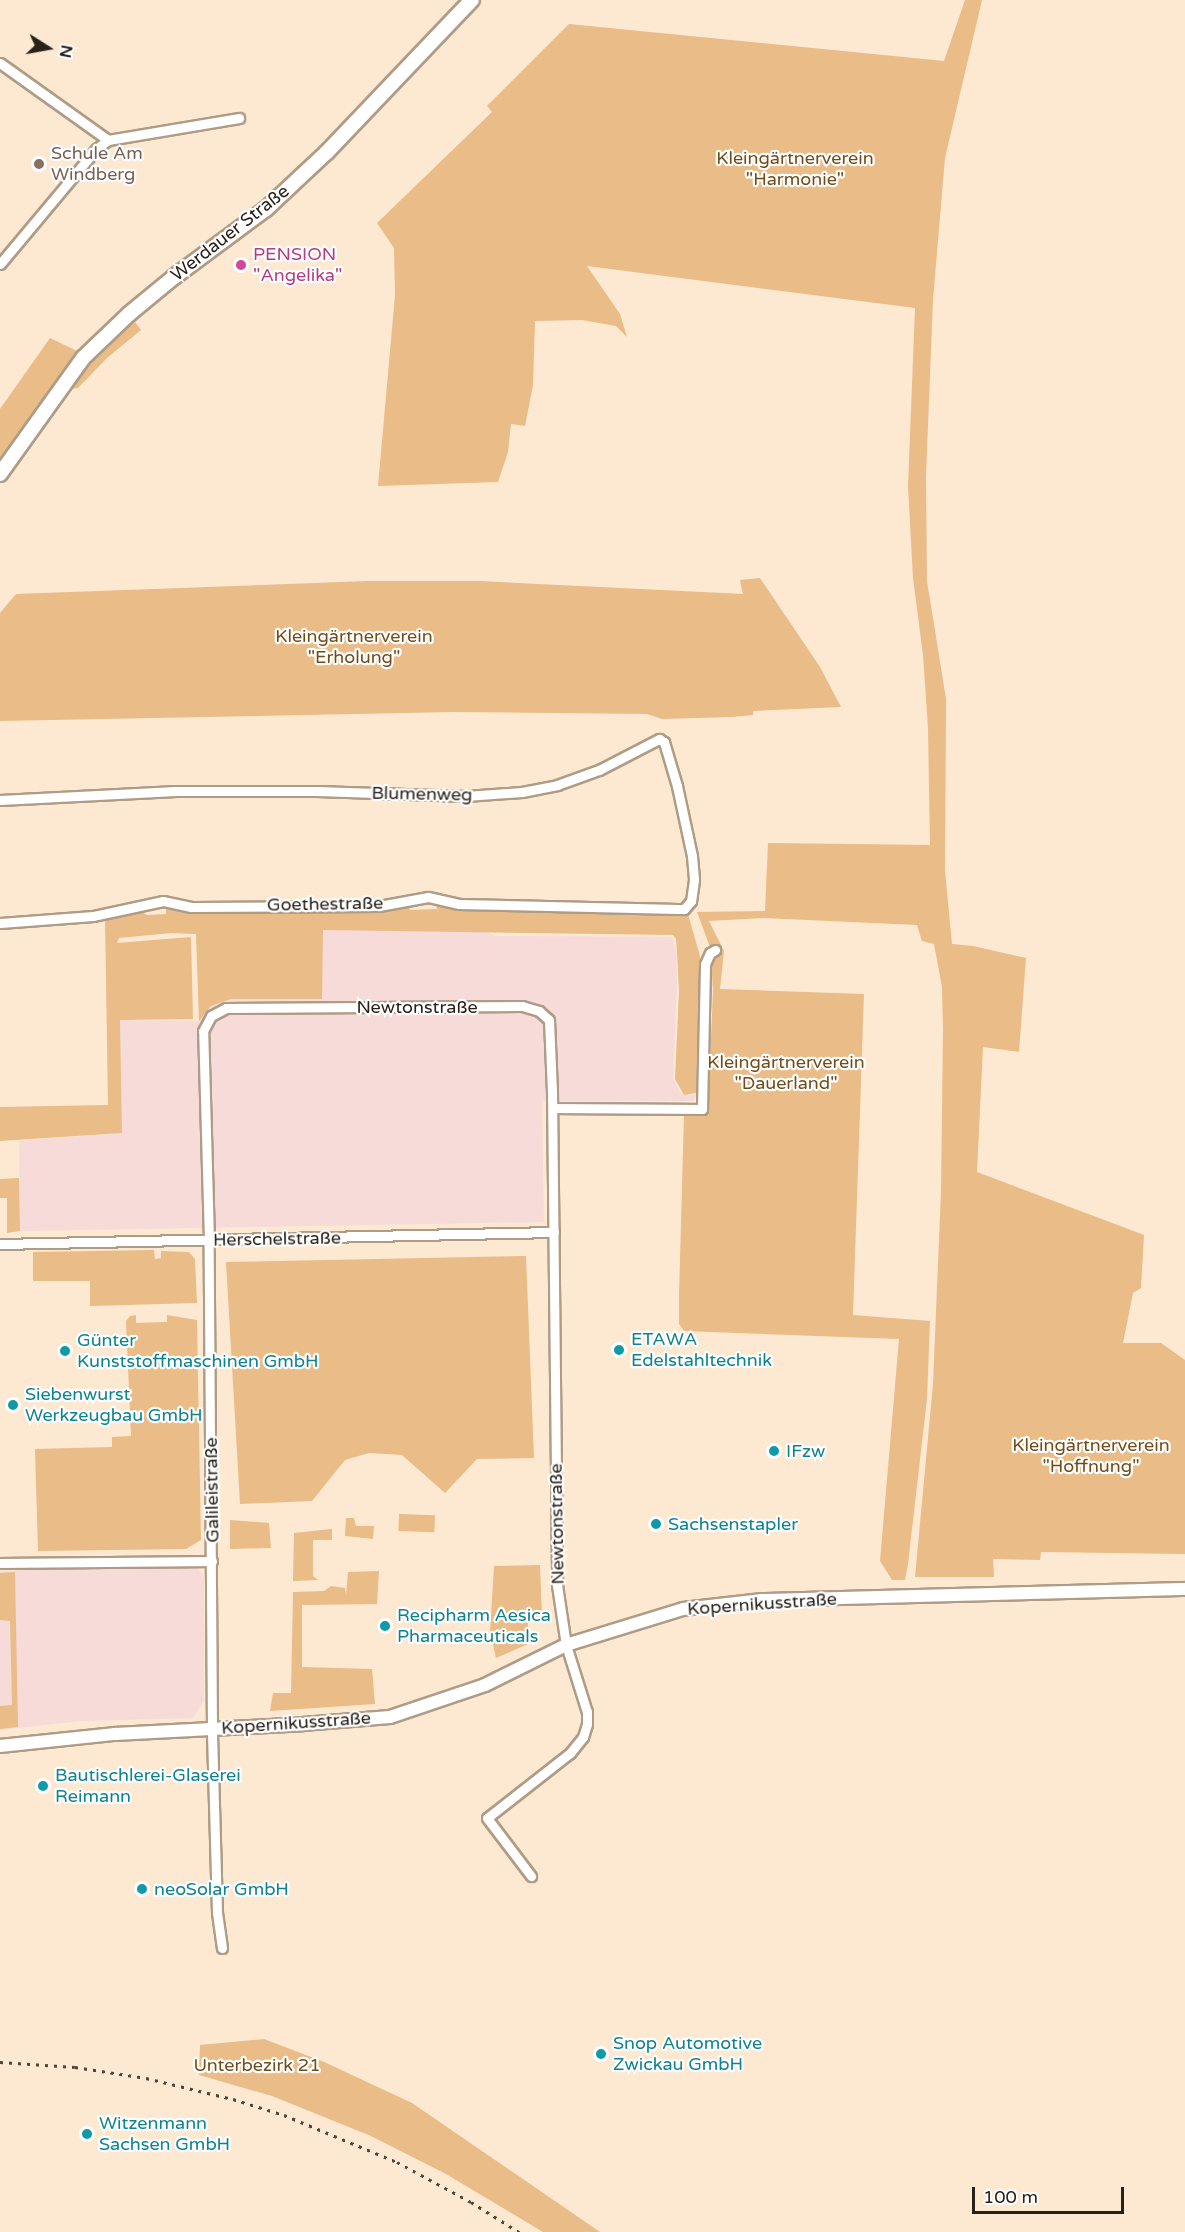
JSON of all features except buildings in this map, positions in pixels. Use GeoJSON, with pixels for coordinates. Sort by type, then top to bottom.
{"type":"FeatureCollection","features":[{"type":"Feature","properties":{"kind":"main road","name":"Werdauer Straße"},"geometry":{"type":"LineString","coordinates":[[0,474],[83,358],[129,314],[174,277],[266,209],[327,152],[471,0]]}},
{"type":"Feature","properties":{"kind":"street"},"geometry":{"type":"LineString","coordinates":[[0,63],[108,140]]}},
{"type":"Feature","properties":{"kind":"street"},"geometry":{"type":"LineString","coordinates":[[0,264],[96,149],[108,140],[239,118]]}},
{"type":"Feature","properties":{"kind":"street","name":"Blumenweg"},"geometry":{"type":"LineString","coordinates":[[0,800],[176,791],[317,791],[466,796],[522,792],[557,785],[599,770],[659,739],[664,742],[677,786],[692,856],[694,880],[692,896],[687,906]]}},
{"type":"Feature","properties":{"kind":"street","name":"Goethestraße"},"geometry":{"type":"LineString","coordinates":[[0,923],[93,916],[163,901],[191,907],[380,906],[428,897],[459,904],[657,909],[678,909],[687,906]]}},
{"type":"Feature","properties":{"kind":"street"},"geometry":{"type":"LineString","coordinates":[[552,1108],[702,1109],[705,964],[710,953],[716,950]]}},
{"type":"Feature","properties":{"kind":"street","name":"Newtonstraße"},"geometry":{"type":"LineString","coordinates":[[203,1031],[211,1016],[226,1008],[522,1006],[539,1011],[549,1020],[554,1232],[557,1585],[566,1645],[587,1712],[583,1737],[554,1768],[487,1818],[531,1876]]}},
{"type":"Feature","properties":{"kind":"street","name":"Galileistraße"},"geometry":{"type":"LineString","coordinates":[[203,1031],[209,1240],[212,1729],[217,1912],[222,1948]]}},
{"type":"Feature","properties":{"kind":"street","name":"Herschelstraße"},"geometry":{"type":"LineString","coordinates":[[0,1244],[554,1232]]}},
{"type":"Feature","properties":{"kind":"street"},"geometry":{"type":"LineString","coordinates":[[0,1563],[212,1561]]}},
{"type":"Feature","properties":{"kind":"street","name":"Kopernikusstraße"},"geometry":{"type":"LineString","coordinates":[[0,1746],[115,1734],[390,1716],[485,1685],[566,1645],[683,1609],[750,1601],[1185,1589]]}},
{"type":"Feature","properties":{"kind":"shaded area"},"geometry":{"type":"Polygon","coordinates":[[[322,930],[486,932],[496,936],[672,937],[676,951],[677,980],[673,1079],[682,1095],[696,1095],[694,1101],[542,1101],[544,1222],[20,1231],[19,1141],[122,1133],[120,1020],[198,1021],[211,1006],[231,999],[322,999],[322,930]]]}},
{"type":"Feature","properties":{"kind":"shaded area"},"geometry":{"type":"Polygon","coordinates":[[[144,1567],[197,1568],[204,1577],[204,1700],[193,1718],[80,1721],[0,1730],[0,1571],[144,1567]]]}},
{"type":"Feature","properties":{"kind":"green space"},"geometry":{"type":"Polygon","coordinates":[[[965,0],[982,0],[945,158],[933,300],[926,476],[927,581],[946,699],[945,871],[952,944],[973,946],[1026,958],[1019,1052],[983,1047],[977,1172],[1144,1235],[1141,1288],[1133,1293],[1123,1343],[1161,1343],[1185,1360],[1185,1554],[1041,1552],[1040,1560],[993,1559],[994,1577],[915,1577],[933,1384],[941,1191],[942,987],[934,944],[922,941],[917,925],[763,918],[709,921],[724,951],[720,989],[864,994],[853,1315],[930,1321],[927,1399],[908,1564],[905,1580],[892,1580],[880,1561],[899,1339],[684,1331],[679,1324],[679,1296],[684,1114],[708,1115],[713,989],[710,947],[697,912],[765,911],[768,843],[930,845],[928,728],[923,655],[913,578],[908,486],[915,308],[587,266],[620,314],[627,337],[616,326],[582,320],[535,321],[533,385],[525,426],[511,424],[508,452],[498,482],[378,486],[395,295],[394,248],[377,223],[492,112],[487,106],[569,24],[944,61],[965,0]]]}},
{"type":"Feature","properties":{"kind":"green space"},"geometry":{"type":"Polygon","coordinates":[[[135,322],[141,330],[107,358],[78,388],[68,389],[100,352],[135,322]]]}},
{"type":"Feature","properties":{"kind":"green space"},"geometry":{"type":"Polygon","coordinates":[[[50,338],[79,352],[55,382],[0,462],[0,409],[50,338]]]}},
{"type":"Feature","properties":{"kind":"green space","name":"Kleingärtnerverein \"Erholung\""},"geometry":{"type":"Polygon","coordinates":[[[760,578],[820,667],[841,707],[753,711],[753,715],[732,717],[662,719],[647,714],[453,712],[0,721],[0,613],[16,594],[368,581],[479,581],[743,594],[740,580],[760,578]]]}},
{"type":"Feature","properties":{"kind":"green space"},"geometry":{"type":"Polygon","coordinates":[[[436,901],[443,906],[467,911],[664,915],[687,911],[700,956],[696,1093],[684,1095],[675,1079],[679,992],[676,939],[673,935],[323,930],[322,999],[231,999],[211,1006],[199,1021],[196,934],[171,933],[119,938],[117,943],[191,937],[193,1019],[120,1020],[122,1133],[0,1141],[0,1107],[108,1105],[105,919],[137,909],[147,915],[166,914],[166,905],[204,912],[408,903],[410,910],[437,909],[436,901]]]}},
{"type":"Feature","properties":{"kind":"green space"},"geometry":{"type":"Polygon","coordinates":[[[19,1178],[20,1231],[7,1233],[7,1198],[0,1198],[0,1179],[19,1178]]]}},
{"type":"Feature","properties":{"kind":"green space"},"geometry":{"type":"Polygon","coordinates":[[[154,1250],[155,1259],[161,1258],[161,1251],[189,1252],[195,1259],[197,1303],[90,1306],[90,1281],[33,1281],[33,1252],[154,1250]]]}},
{"type":"Feature","properties":{"kind":"green space"},"geometry":{"type":"Polygon","coordinates":[[[526,1256],[534,1458],[477,1459],[445,1493],[402,1455],[369,1453],[345,1460],[312,1501],[240,1504],[226,1262],[526,1256]]]}},
{"type":"Feature","properties":{"kind":"green space"},"geometry":{"type":"Polygon","coordinates":[[[136,1315],[136,1323],[167,1322],[167,1315],[197,1320],[201,1540],[186,1549],[38,1551],[35,1449],[112,1447],[112,1437],[131,1436],[126,1321],[130,1316],[136,1315]]]}},
{"type":"Feature","properties":{"kind":"green space"},"geometry":{"type":"Polygon","coordinates":[[[399,1514],[435,1515],[434,1532],[398,1531],[399,1514]]]}},
{"type":"Feature","properties":{"kind":"green space"},"geometry":{"type":"Polygon","coordinates":[[[346,1518],[354,1518],[356,1526],[374,1526],[373,1539],[345,1536],[346,1518]]]}},
{"type":"Feature","properties":{"kind":"green space"},"geometry":{"type":"Polygon","coordinates":[[[230,1520],[269,1523],[271,1548],[230,1549],[230,1520]]]}},
{"type":"Feature","properties":{"kind":"green space"},"geometry":{"type":"Polygon","coordinates":[[[332,1529],[332,1540],[313,1540],[313,1576],[318,1580],[293,1581],[294,1533],[332,1529]]]}},
{"type":"Feature","properties":{"kind":"green space"},"geometry":{"type":"Polygon","coordinates":[[[540,1565],[542,1616],[528,1617],[528,1644],[496,1658],[490,1632],[494,1566],[540,1565]]]}},
{"type":"Feature","properties":{"kind":"green space"},"geometry":{"type":"Polygon","coordinates":[[[379,1571],[377,1604],[302,1605],[302,1667],[372,1669],[375,1704],[270,1711],[273,1693],[291,1693],[293,1592],[324,1591],[331,1586],[345,1588],[346,1596],[348,1572],[379,1571]]]}},
{"type":"Feature","properties":{"kind":"green space"},"geometry":{"type":"Polygon","coordinates":[[[15,1572],[18,1727],[0,1729],[0,1706],[12,1705],[10,1621],[0,1620],[0,1573],[15,1572]]]}},
{"type":"Feature","properties":{"kind":"green space","name":"Unterbezirk 21"},"geometry":{"type":"Polygon","coordinates":[[[264,2039],[324,2062],[412,2103],[600,2232],[543,2232],[446,2174],[371,2136],[272,2096],[199,2075],[200,2045],[264,2039]]]}},
{"type":"Feature","properties":{"kind":"railway"},"geometry":{"type":"LineString","coordinates":[[0,2062],[75,2067],[146,2078],[233,2099],[284,2115],[397,2162],[471,2202],[519,2232]]}},
{"type":"Feature","properties":{"kind":"place","name":"Schule Am Windberg"},"geometry":{"type":"Point","coordinates":[39,164]}},
{"type":"Feature","properties":{"kind":"place","name":"PENSION \"Angelika\""},"geometry":{"type":"Point","coordinates":[241,265]}},
{"type":"Feature","properties":{"kind":"place","name":"ETAWA Edelstahltechnik"},"geometry":{"type":"Point","coordinates":[619,1350]}},
{"type":"Feature","properties":{"kind":"place","name":"Günter Kunststoffmaschinen GmbH"},"geometry":{"type":"Point","coordinates":[65,1351]}},
{"type":"Feature","properties":{"kind":"place","name":"Siebenwurst Werkzeugbau GmbH"},"geometry":{"type":"Point","coordinates":[13,1405]}},
{"type":"Feature","properties":{"kind":"place","name":"IFzw"},"geometry":{"type":"Point","coordinates":[774,1451]}},
{"type":"Feature","properties":{"kind":"place","name":"Sachsenstapler"},"geometry":{"type":"Point","coordinates":[656,1524]}},
{"type":"Feature","properties":{"kind":"place","name":"Recipharm Aesica Pharmaceuticals"},"geometry":{"type":"Point","coordinates":[385,1626]}},
{"type":"Feature","properties":{"kind":"place","name":"Bautischlerei-Glaserei Reimann"},"geometry":{"type":"Point","coordinates":[43,1786]}},
{"type":"Feature","properties":{"kind":"place","name":"neoSolar GmbH"},"geometry":{"type":"Point","coordinates":[142,1889]}},
{"type":"Feature","properties":{"kind":"place","name":"Snop Automotive Zwickau GmbH"},"geometry":{"type":"Point","coordinates":[601,2054]}},
{"type":"Feature","properties":{"kind":"place","name":"Witzenmann Sachsen GmbH"},"geometry":{"type":"Point","coordinates":[87,2134]}},
{"type":"Feature","properties":{"kind":"park label","name":"Kleingärtnerverein \"Harmonie\""},"geometry":{"type":"Point","coordinates":[795,169]}},
{"type":"Feature","properties":{"kind":"park label","name":"Kleingärtnerverein \"Dauerland\""},"geometry":{"type":"Point","coordinates":[786,1073]}},
{"type":"Feature","properties":{"kind":"park label","name":"Kleingärtnerverein \"Hoffnung\""},"geometry":{"type":"Point","coordinates":[1091,1456]}}]}
